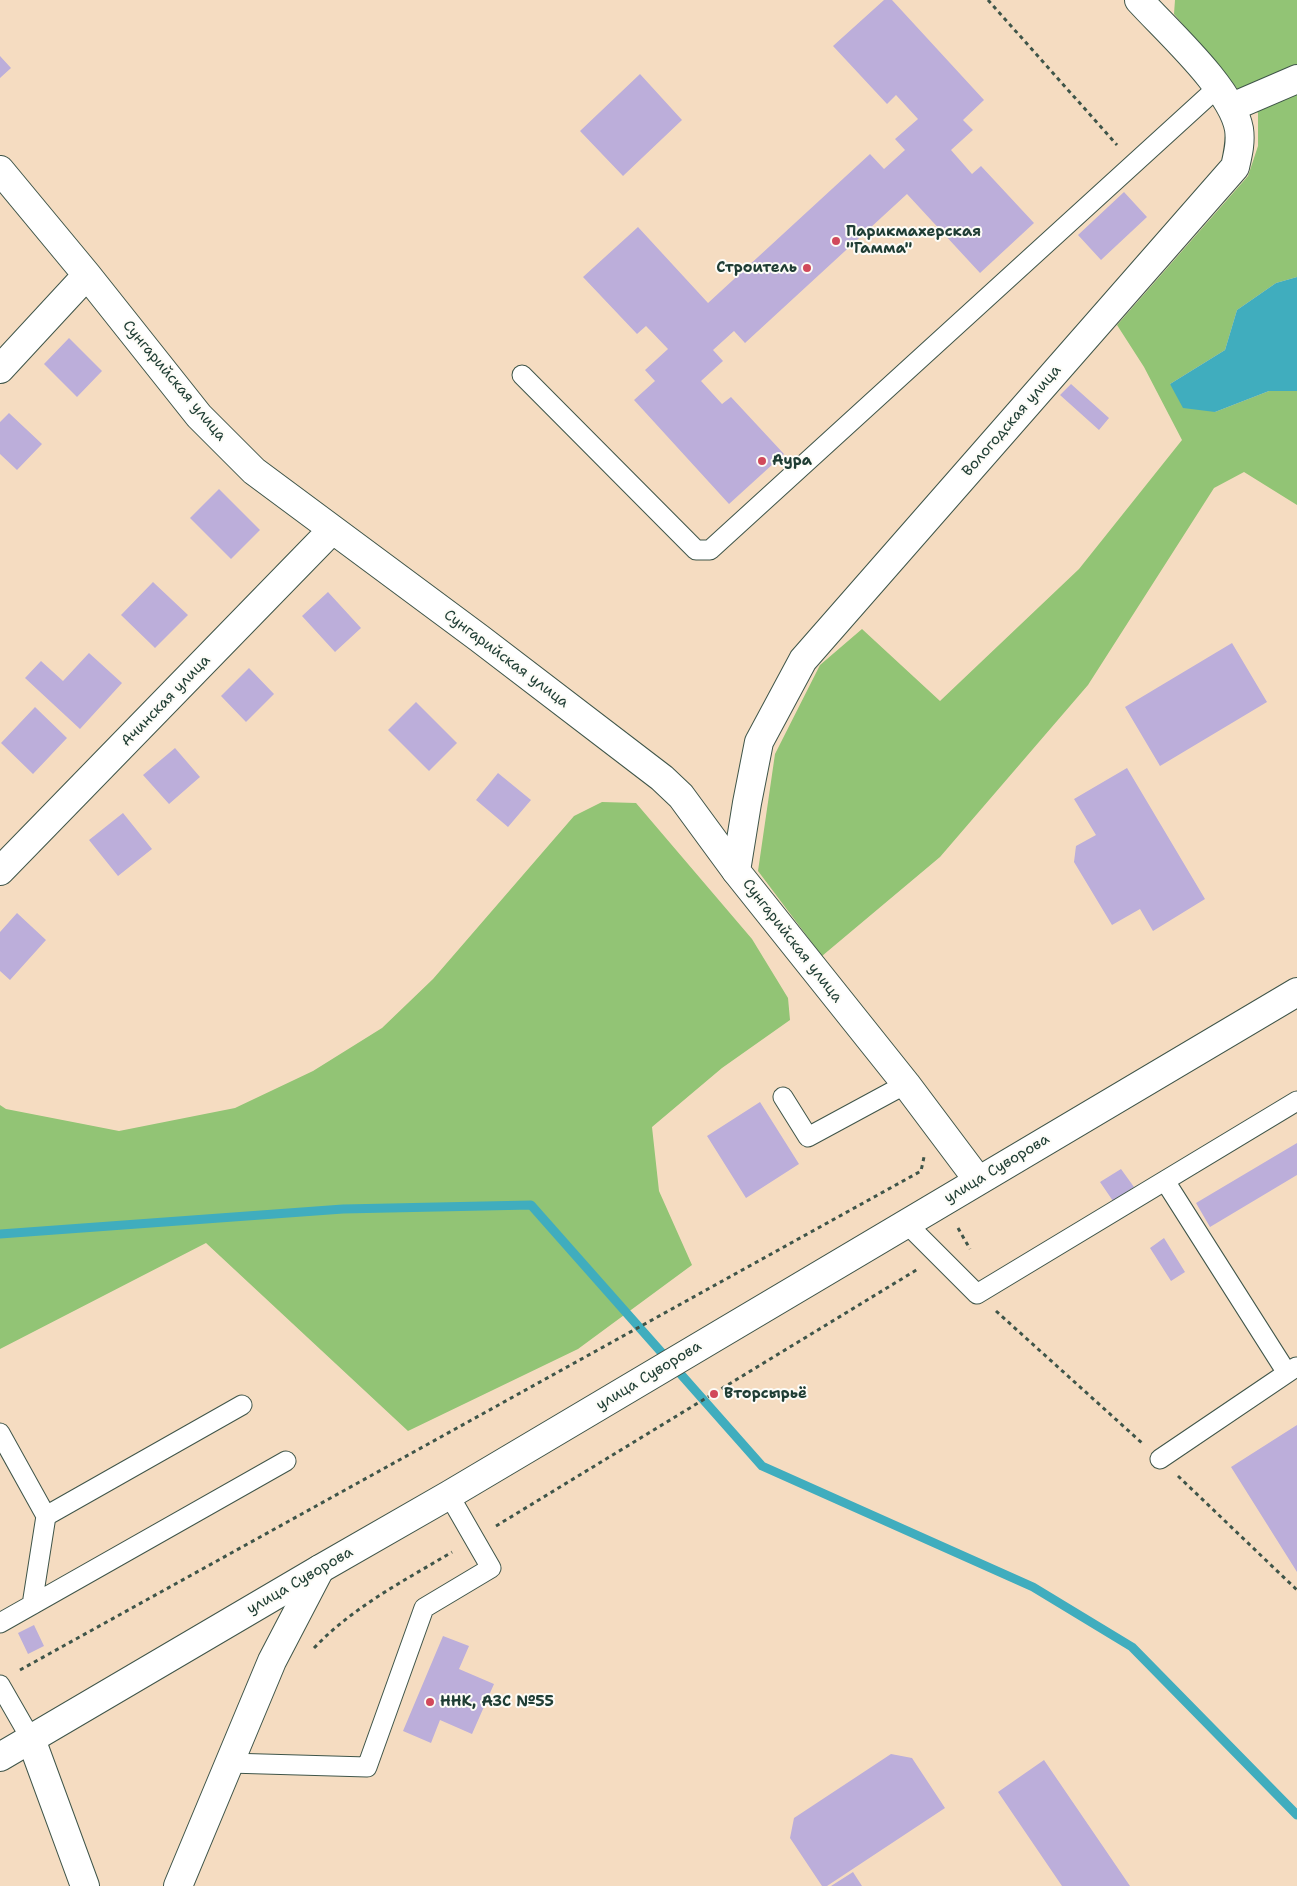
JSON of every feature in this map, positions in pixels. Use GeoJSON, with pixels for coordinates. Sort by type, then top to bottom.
{"type":"FeatureCollection","features":[{"type":"Feature","properties":{"kind":"street","name":"Вологодская улица"},"geometry":{"type":"LineString","coordinates":[[736,871],[759,742],[802,660],[1235,167],[1240,146],[1239,128],[1225,97],[1139,0]]}},
{"type":"Feature","properties":{"kind":"street"},"geometry":{"type":"LineString","coordinates":[[1225,97],[1297,80]]}},
{"type":"Feature","properties":{"kind":"street","name":"Сунгарийская улица"},"geometry":{"type":"LineString","coordinates":[[0,170],[87,275],[199,416],[254,472],[479,638],[662,778],[681,796],[736,871],[906,1084],[978,1180]]}},
{"type":"Feature","properties":{"kind":"street"},"geometry":{"type":"LineString","coordinates":[[0,370],[87,275]]}},
{"type":"Feature","properties":{"kind":"street","name":"Ачинская улица"},"geometry":{"type":"LineString","coordinates":[[0,871],[332,530]]}},
{"type":"Feature","properties":{"kind":"street","name":"улица Суворова"},"geometry":{"type":"LineString","coordinates":[[0,1757],[450,1495],[1297,992]]}},
{"type":"Feature","properties":{"kind":"street"},"geometry":{"type":"LineString","coordinates":[[178,1886],[272,1662],[320,1569]]}},
{"type":"Feature","properties":{"kind":"street"},"geometry":{"type":"LineString","coordinates":[[32,1739],[85,1886]]}},
{"type":"Feature","properties":{"kind":"lane"},"geometry":{"type":"LineString","coordinates":[[522,375],[696,550],[710,550],[1134,163],[1225,97]]}},
{"type":"Feature","properties":{"kind":"lane"},"geometry":{"type":"LineString","coordinates":[[783,1097],[808,1137],[906,1084]]}},
{"type":"Feature","properties":{"kind":"lane"},"geometry":{"type":"LineString","coordinates":[[906,1223],[977,1294],[1297,1101]]}},
{"type":"Feature","properties":{"kind":"lane"},"geometry":{"type":"LineString","coordinates":[[1160,1459],[1292,1369],[1165,1181]]}},
{"type":"Feature","properties":{"kind":"lane"},"geometry":{"type":"LineString","coordinates":[[46,1516],[242,1405]]}},
{"type":"Feature","properties":{"kind":"lane"},"geometry":{"type":"LineString","coordinates":[[0,1433],[46,1516],[32,1605]]}},
{"type":"Feature","properties":{"kind":"lane"},"geometry":{"type":"LineString","coordinates":[[0,1623],[286,1461]]}},
{"type":"Feature","properties":{"kind":"lane"},"geometry":{"type":"LineString","coordinates":[[229,1763],[367,1767],[424,1608],[492,1568],[450,1495]]}},
{"type":"Feature","properties":{"kind":"lane"},"geometry":{"type":"LineString","coordinates":[[0,1685],[32,1739]]}},
{"type":"Feature","properties":{"kind":"path"},"geometry":{"type":"LineString","coordinates":[[988,0],[1134,163]]}},
{"type":"Feature","properties":{"kind":"path"},"geometry":{"type":"LineString","coordinates":[[16,1672],[921,1171],[925,1154]]}},
{"type":"Feature","properties":{"kind":"path"},"geometry":{"type":"LineString","coordinates":[[310,1652],[330,1631],[363,1605],[658,1429],[939,1256],[970,1248]]}},
{"type":"Feature","properties":{"kind":"path"},"geometry":{"type":"LineString","coordinates":[[977,1294],[1160,1459],[1297,1590]]}},
{"type":"Feature","properties":{"kind":"green space"},"geometry":{"type":"Polygon","coordinates":[[[1175,0],[1297,0],[1297,277],[1276,283],[1237,310],[1225,350],[1170,384],[1215,412],[1269,391],[1297,391],[1297,505],[1244,472],[1214,488],[1088,685],[940,857],[822,956],[758,871],[775,754],[820,665],[862,629],[940,701],[1079,569],[1182,440],[1144,367],[1117,325],[1248,176],[1258,146],[1258,113],[1174,14],[1175,0]]]}},
{"type":"Feature","properties":{"kind":"green space"},"geometry":{"type":"Polygon","coordinates":[[[602,802],[636,803],[752,939],[788,998],[790,1020],[722,1068],[652,1127],[659,1191],[692,1265],[578,1349],[408,1431],[206,1243],[0,1349],[0,1105],[6,1109],[119,1131],[235,1108],[313,1071],[382,1028],[433,979],[574,816],[602,802]]]}},
{"type":"Feature","properties":{"kind":"water"},"geometry":{"type":"Polygon","coordinates":[[[1297,277],[1297,391],[1269,391],[1215,412],[1183,408],[1170,384],[1225,350],[1237,310],[1276,283],[1297,277]]]}},
{"type":"Feature","properties":{"kind":"building"},"geometry":{"type":"Polygon","coordinates":[[[884,0],[892,0],[984,100],[963,120],[973,130],[951,150],[972,174],[981,166],[1034,223],[980,273],[907,194],[745,343],[734,331],[713,350],[723,361],[701,381],[722,404],[731,397],[784,454],[729,504],[634,400],[655,381],[645,370],[668,349],[646,326],[637,334],[583,277],[638,227],[708,303],[870,154],[884,169],[905,150],[895,139],[918,119],[896,95],[887,104],[833,46],[884,0]]]}},
{"type":"Feature","properties":{"kind":"building"},"geometry":{"type":"Polygon","coordinates":[[[0,56],[11,68],[0,78],[0,56]]]}},
{"type":"Feature","properties":{"kind":"building"},"geometry":{"type":"Polygon","coordinates":[[[640,74],[682,120],[623,176],[580,131],[640,74]]]}},
{"type":"Feature","properties":{"kind":"building"},"geometry":{"type":"Polygon","coordinates":[[[1124,192],[1147,217],[1101,260],[1078,235],[1124,192]]]}},
{"type":"Feature","properties":{"kind":"building"},"geometry":{"type":"Polygon","coordinates":[[[69,338],[102,371],[77,397],[44,364],[69,338]]]}},
{"type":"Feature","properties":{"kind":"building"},"geometry":{"type":"Polygon","coordinates":[[[1071,384],[1109,418],[1099,430],[1060,395],[1071,384]]]}},
{"type":"Feature","properties":{"kind":"building"},"geometry":{"type":"Polygon","coordinates":[[[9,413],[42,444],[17,470],[0,454],[0,422],[9,413]]]}},
{"type":"Feature","properties":{"kind":"building"},"geometry":{"type":"Polygon","coordinates":[[[219,489],[260,530],[231,559],[190,518],[219,489]]]}},
{"type":"Feature","properties":{"kind":"building"},"geometry":{"type":"Polygon","coordinates":[[[153,582],[188,615],[155,648],[121,615],[153,582]]]}},
{"type":"Feature","properties":{"kind":"building"},"geometry":{"type":"Polygon","coordinates":[[[328,592],[361,628],[335,652],[302,616],[328,592]]]}},
{"type":"Feature","properties":{"kind":"building"},"geometry":{"type":"Polygon","coordinates":[[[1232,643],[1267,702],[1160,766],[1125,707],[1232,643]]]}},
{"type":"Feature","properties":{"kind":"building"},"geometry":{"type":"Polygon","coordinates":[[[89,653],[122,683],[80,729],[25,678],[41,661],[63,681],[89,653]]]}},
{"type":"Feature","properties":{"kind":"building"},"geometry":{"type":"Polygon","coordinates":[[[249,668],[274,694],[246,722],[221,696],[249,668]]]}},
{"type":"Feature","properties":{"kind":"building"},"geometry":{"type":"Polygon","coordinates":[[[416,702],[457,743],[429,771],[388,730],[416,702]]]}},
{"type":"Feature","properties":{"kind":"building"},"geometry":{"type":"Polygon","coordinates":[[[35,707],[67,738],[33,774],[1,743],[35,707]]]}},
{"type":"Feature","properties":{"kind":"building"},"geometry":{"type":"Polygon","coordinates":[[[175,748],[200,777],[169,804],[143,775],[175,748]]]}},
{"type":"Feature","properties":{"kind":"building"},"geometry":{"type":"Polygon","coordinates":[[[1127,768],[1205,899],[1153,931],[1140,909],[1112,925],[1074,862],[1076,846],[1096,835],[1074,799],[1127,768]]]}},
{"type":"Feature","properties":{"kind":"building"},"geometry":{"type":"Polygon","coordinates":[[[498,773],[531,800],[508,827],[476,800],[498,773]]]}},
{"type":"Feature","properties":{"kind":"building"},"geometry":{"type":"Polygon","coordinates":[[[123,813],[152,849],[118,876],[89,840],[123,813]]]}},
{"type":"Feature","properties":{"kind":"building"},"geometry":{"type":"Polygon","coordinates":[[[17,913],[46,940],[10,980],[0,971],[0,932],[17,913]]]}},
{"type":"Feature","properties":{"kind":"building"},"geometry":{"type":"Polygon","coordinates":[[[760,1102],[799,1164],[746,1198],[707,1136],[760,1102]]]}},
{"type":"Feature","properties":{"kind":"building"},"geometry":{"type":"Polygon","coordinates":[[[1297,1143],[1297,1175],[1210,1227],[1196,1203],[1297,1143]]]}},
{"type":"Feature","properties":{"kind":"building"},"geometry":{"type":"Polygon","coordinates":[[[1121,1169],[1134,1187],[1113,1201],[1100,1182],[1121,1169]]]}},
{"type":"Feature","properties":{"kind":"building"},"geometry":{"type":"Polygon","coordinates":[[[1164,1238],[1185,1272],[1171,1281],[1150,1248],[1164,1238]]]}},
{"type":"Feature","properties":{"kind":"building"},"geometry":{"type":"Polygon","coordinates":[[[1297,1425],[1297,1572],[1231,1467],[1297,1425]]]}},
{"type":"Feature","properties":{"kind":"building"},"geometry":{"type":"Polygon","coordinates":[[[34,1625],[44,1646],[28,1654],[18,1633],[34,1625]]]}},
{"type":"Feature","properties":{"kind":"building"},"geometry":{"type":"Polygon","coordinates":[[[443,1636],[469,1646],[459,1669],[494,1684],[472,1734],[440,1720],[431,1743],[403,1731],[443,1636]]]}},
{"type":"Feature","properties":{"kind":"building"},"geometry":{"type":"Polygon","coordinates":[[[891,1754],[912,1758],[945,1808],[827,1886],[822,1886],[790,1838],[794,1818],[891,1754]]]}},
{"type":"Feature","properties":{"kind":"building"},"geometry":{"type":"Polygon","coordinates":[[[1044,1760],[1130,1886],[1062,1886],[998,1792],[1044,1760]]]}},
{"type":"Feature","properties":{"kind":"building"},"geometry":{"type":"Polygon","coordinates":[[[853,1872],[862,1886],[831,1886],[853,1872]]]}},
{"type":"Feature","properties":{"kind":"waterway"},"geometry":{"type":"LineString","coordinates":[[0,1234],[343,1209],[531,1205],[762,1466],[1033,1587],[1132,1647],[1297,1815]]}},
{"type":"Feature","properties":{"kind":"place","name":"Парикмахерская \"Гамма\""},"geometry":{"type":"Point","coordinates":[836,241]}},
{"type":"Feature","properties":{"kind":"place","name":"Строитель"},"geometry":{"type":"Point","coordinates":[807,268]}},
{"type":"Feature","properties":{"kind":"place","name":"Аура"},"geometry":{"type":"Point","coordinates":[762,461]}},
{"type":"Feature","properties":{"kind":"place","name":"Вторсырьё"},"geometry":{"type":"Point","coordinates":[714,1394]}},
{"type":"Feature","properties":{"kind":"place","name":"ННК, АЗС №55"},"geometry":{"type":"Point","coordinates":[430,1702]}}]}
